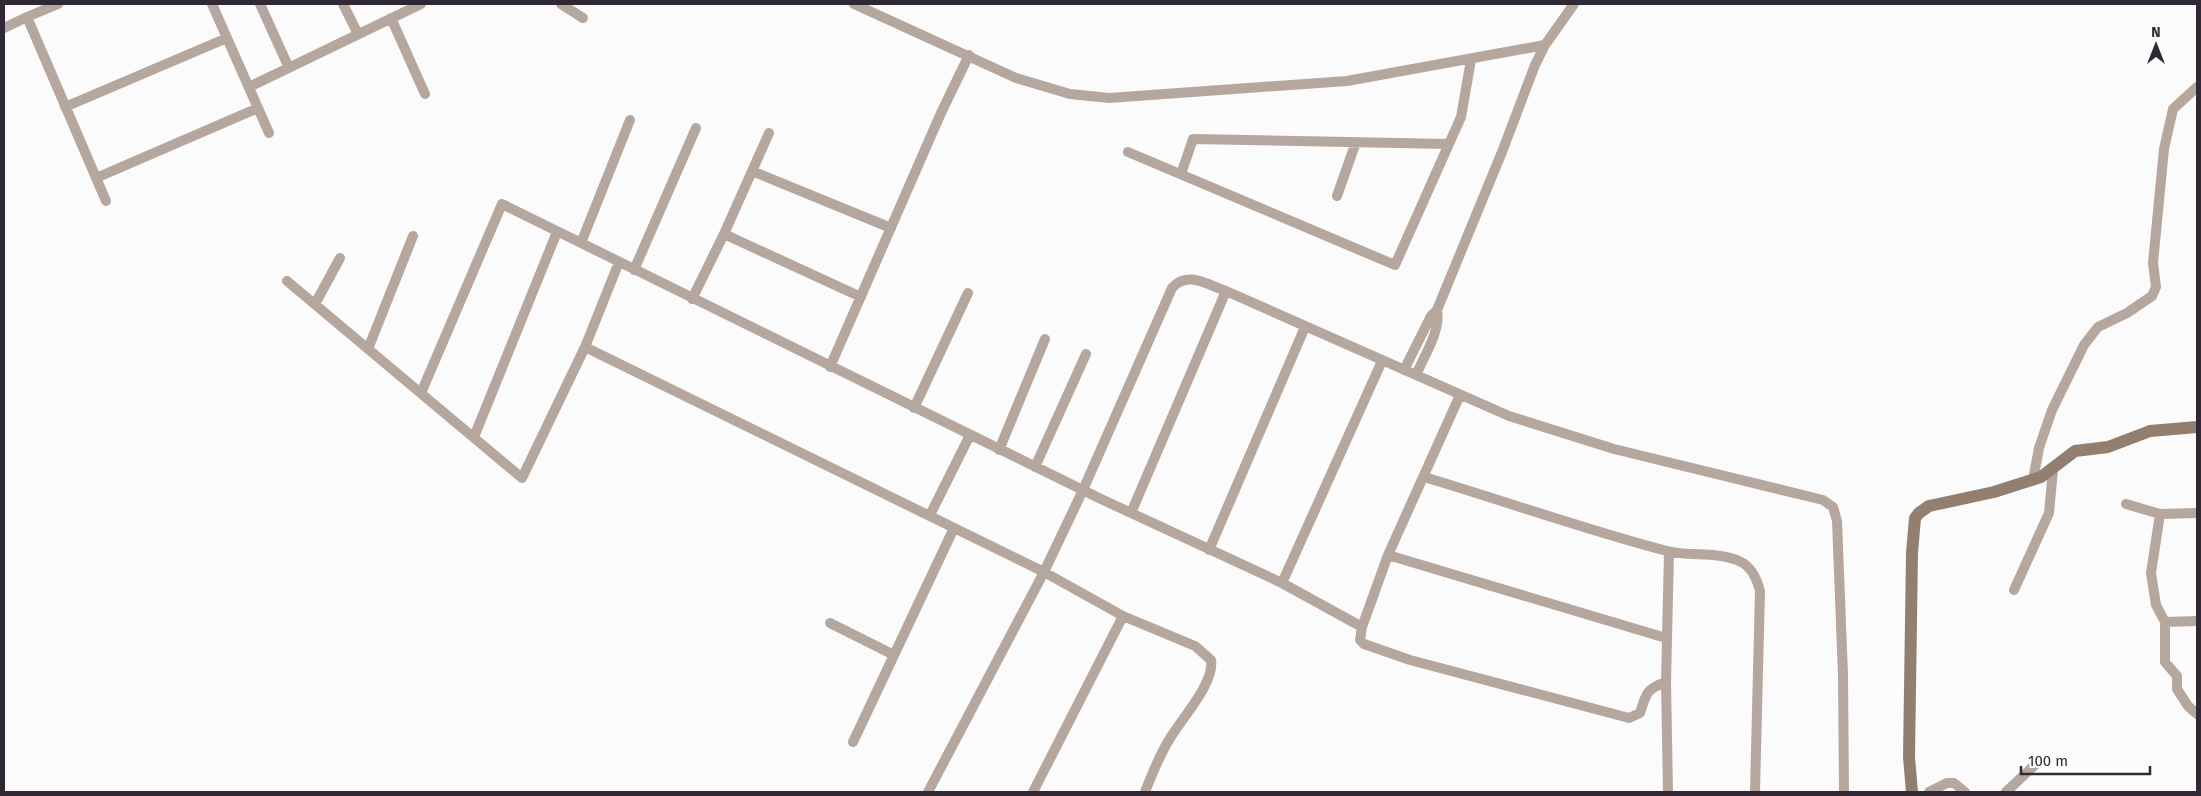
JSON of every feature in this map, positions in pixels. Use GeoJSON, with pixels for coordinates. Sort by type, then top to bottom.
{"type":"FeatureCollection","features":[{"type":"Feature","properties":{"kind":"street"},"geometry":{"type":"LineString","coordinates":[[4,28],[58,4]]}},
{"type":"Feature","properties":{"kind":"street"},"geometry":{"type":"LineString","coordinates":[[212,4],[269,133]]}},
{"type":"Feature","properties":{"kind":"street"},"geometry":{"type":"LineString","coordinates":[[260,4],[289,68]]}},
{"type":"Feature","properties":{"kind":"street"},"geometry":{"type":"LineString","coordinates":[[344,4],[358,34]]}},
{"type":"Feature","properties":{"kind":"street"},"geometry":{"type":"LineString","coordinates":[[249,87],[421,4]]}},
{"type":"Feature","properties":{"kind":"street"},"geometry":{"type":"LineString","coordinates":[[561,4],[583,18]]}},
{"type":"Feature","properties":{"kind":"street"},"geometry":{"type":"LineString","coordinates":[[854,4],[1016,78],[1070,94],[1109,98],[1347,81],[1406,69],[1471,60],[1545,45]]}},
{"type":"Feature","properties":{"kind":"street"},"geometry":{"type":"LineString","coordinates":[[1404,370],[1431,316],[1437,310],[1545,45],[1574,4]]}},
{"type":"Feature","properties":{"kind":"street"},"geometry":{"type":"LineString","coordinates":[[27,17],[106,201]]}},
{"type":"Feature","properties":{"kind":"street"},"geometry":{"type":"LineString","coordinates":[[391,18],[425,94]]}},
{"type":"Feature","properties":{"kind":"street"},"geometry":{"type":"LineString","coordinates":[[66,106],[227,38]]}},
{"type":"Feature","properties":{"kind":"street"},"geometry":{"type":"LineString","coordinates":[[830,367],[969,55]]}},
{"type":"Feature","properties":{"kind":"street"},"geometry":{"type":"LineString","coordinates":[[1128,152],[1395,266],[1461,116],[1471,60]]}},
{"type":"Feature","properties":{"kind":"street"},"geometry":{"type":"LineString","coordinates":[[2033,480],[2039,448],[2052,410],[2084,345],[2098,327],[2127,313],[2152,296],[2156,287],[2153,264],[2164,149],[2173,108],[2197,87]]}},
{"type":"Feature","properties":{"kind":"street"},"geometry":{"type":"LineString","coordinates":[[96,178],[258,108]]}},
{"type":"Feature","properties":{"kind":"street"},"geometry":{"type":"LineString","coordinates":[[581,244],[630,120]]}},
{"type":"Feature","properties":{"kind":"street"},"geometry":{"type":"LineString","coordinates":[[634,270],[696,128]]}},
{"type":"Feature","properties":{"kind":"street"},"geometry":{"type":"LineString","coordinates":[[692,299],[724,234],[769,133]]}},
{"type":"Feature","properties":{"kind":"street"},"geometry":{"type":"LineString","coordinates":[[1181,174],[1193,139],[1449,144]]}},
{"type":"Feature","properties":{"kind":"street"},"geometry":{"type":"LineString","coordinates":[[1337,196],[1356,142]]}},
{"type":"Feature","properties":{"kind":"street"},"geometry":{"type":"LineString","coordinates":[[752,170],[891,228]]}},
{"type":"Feature","properties":{"kind":"street"},"geometry":{"type":"LineString","coordinates":[[421,393],[502,204],[999,450],[1282,583],[1362,627]]}},
{"type":"Feature","properties":{"kind":"street"},"geometry":{"type":"LineString","coordinates":[[474,438],[557,232]]}},
{"type":"Feature","properties":{"kind":"street"},"geometry":{"type":"LineString","coordinates":[[724,234],[861,297]]}},
{"type":"Feature","properties":{"kind":"street"},"geometry":{"type":"LineString","coordinates":[[368,349],[413,236]]}},
{"type":"Feature","properties":{"kind":"street"},"geometry":{"type":"LineString","coordinates":[[315,304],[340,258]]}},
{"type":"Feature","properties":{"kind":"street"},"geometry":{"type":"LineString","coordinates":[[287,281],[522,478],[586,347],[619,262]]}},
{"type":"Feature","properties":{"kind":"street"},"geometry":{"type":"LineString","coordinates":[[928,792],[1044,572],[1083,490],[1172,288],[1178,281],[1188,278],[1226,291],[1509,416],[1614,449],[1823,500],[1833,508],[1837,521],[1843,675],[1844,792]]}},
{"type":"Feature","properties":{"kind":"street"},"geometry":{"type":"LineString","coordinates":[[1131,513],[1226,291]]}},
{"type":"Feature","properties":{"kind":"street"},"geometry":{"type":"LineString","coordinates":[[914,408],[968,293]]}},
{"type":"Feature","properties":{"kind":"street"},"geometry":{"type":"LineString","coordinates":[[1416,375],[1435,331],[1438,318],[1437,310]]}},
{"type":"Feature","properties":{"kind":"street"},"geometry":{"type":"LineString","coordinates":[[1209,550],[1305,327]]}},
{"type":"Feature","properties":{"kind":"street"},"geometry":{"type":"LineString","coordinates":[[999,450],[1045,339]]}},
{"type":"Feature","properties":{"kind":"street"},"geometry":{"type":"LineString","coordinates":[[586,347],[1044,572],[1123,616],[1195,646],[1211,660],[1212,667],[1205,684],[1169,740],[1145,792]]}},
{"type":"Feature","properties":{"kind":"street"},"geometry":{"type":"LineString","coordinates":[[1035,467],[1086,354]]}},
{"type":"Feature","properties":{"kind":"street"},"geometry":{"type":"LineString","coordinates":[[1282,583],[1382,361]]}},
{"type":"Feature","properties":{"kind":"street"},"geometry":{"type":"LineString","coordinates":[[1460,395],[1388,554],[1362,627],[1360,640],[1364,644],[1410,660],[1629,718],[1640,713],[1651,687],[1666,682]]}},
{"type":"Feature","properties":{"kind":"street"},"geometry":{"type":"LineString","coordinates":[[1912,792],[1909,711],[1912,553],[1915,518],[1929,506],[1994,492],[2033,480],[2052,470],[2069,454],[2075,451],[2108,447],[2150,431],[2197,427]]}},
{"type":"Feature","properties":{"kind":"street"},"geometry":{"type":"LineString","coordinates":[[930,516],[970,435]]}},
{"type":"Feature","properties":{"kind":"street"},"geometry":{"type":"LineString","coordinates":[[2014,590],[2049,513],[2052,470]]}},
{"type":"Feature","properties":{"kind":"street"},"geometry":{"type":"LineString","coordinates":[[1424,477],[1669,552],[1739,561],[1748,568],[1758,580],[1760,590],[1755,792]]}},
{"type":"Feature","properties":{"kind":"street"},"geometry":{"type":"LineString","coordinates":[[2126,504],[2160,514],[2197,513]]}},
{"type":"Feature","properties":{"kind":"street"},"geometry":{"type":"LineString","coordinates":[[2160,514],[2151,573],[2156,605],[2165,622],[2165,662],[2177,676],[2178,689],[2188,706],[2197,714]]}},
{"type":"Feature","properties":{"kind":"street"},"geometry":{"type":"LineString","coordinates":[[853,742],[954,528]]}},
{"type":"Feature","properties":{"kind":"street"},"geometry":{"type":"LineString","coordinates":[[1668,792],[1666,638],[1669,552]]}},
{"type":"Feature","properties":{"kind":"street"},"geometry":{"type":"LineString","coordinates":[[1388,554],[1666,638]]}},
{"type":"Feature","properties":{"kind":"street"},"geometry":{"type":"LineString","coordinates":[[1033,792],[1123,616]]}},
{"type":"Feature","properties":{"kind":"street"},"geometry":{"type":"LineString","coordinates":[[2165,622],[2197,621]]}},
{"type":"Feature","properties":{"kind":"street"},"geometry":{"type":"LineString","coordinates":[[830,623],[894,655]]}},
{"type":"Feature","properties":{"kind":"street"},"geometry":{"type":"LineString","coordinates":[[2006,792],[2040,760]]}},
{"type":"Feature","properties":{"kind":"street"},"geometry":{"type":"LineString","coordinates":[[1929,792],[1947,783],[1954,783],[1965,792]]}}]}
